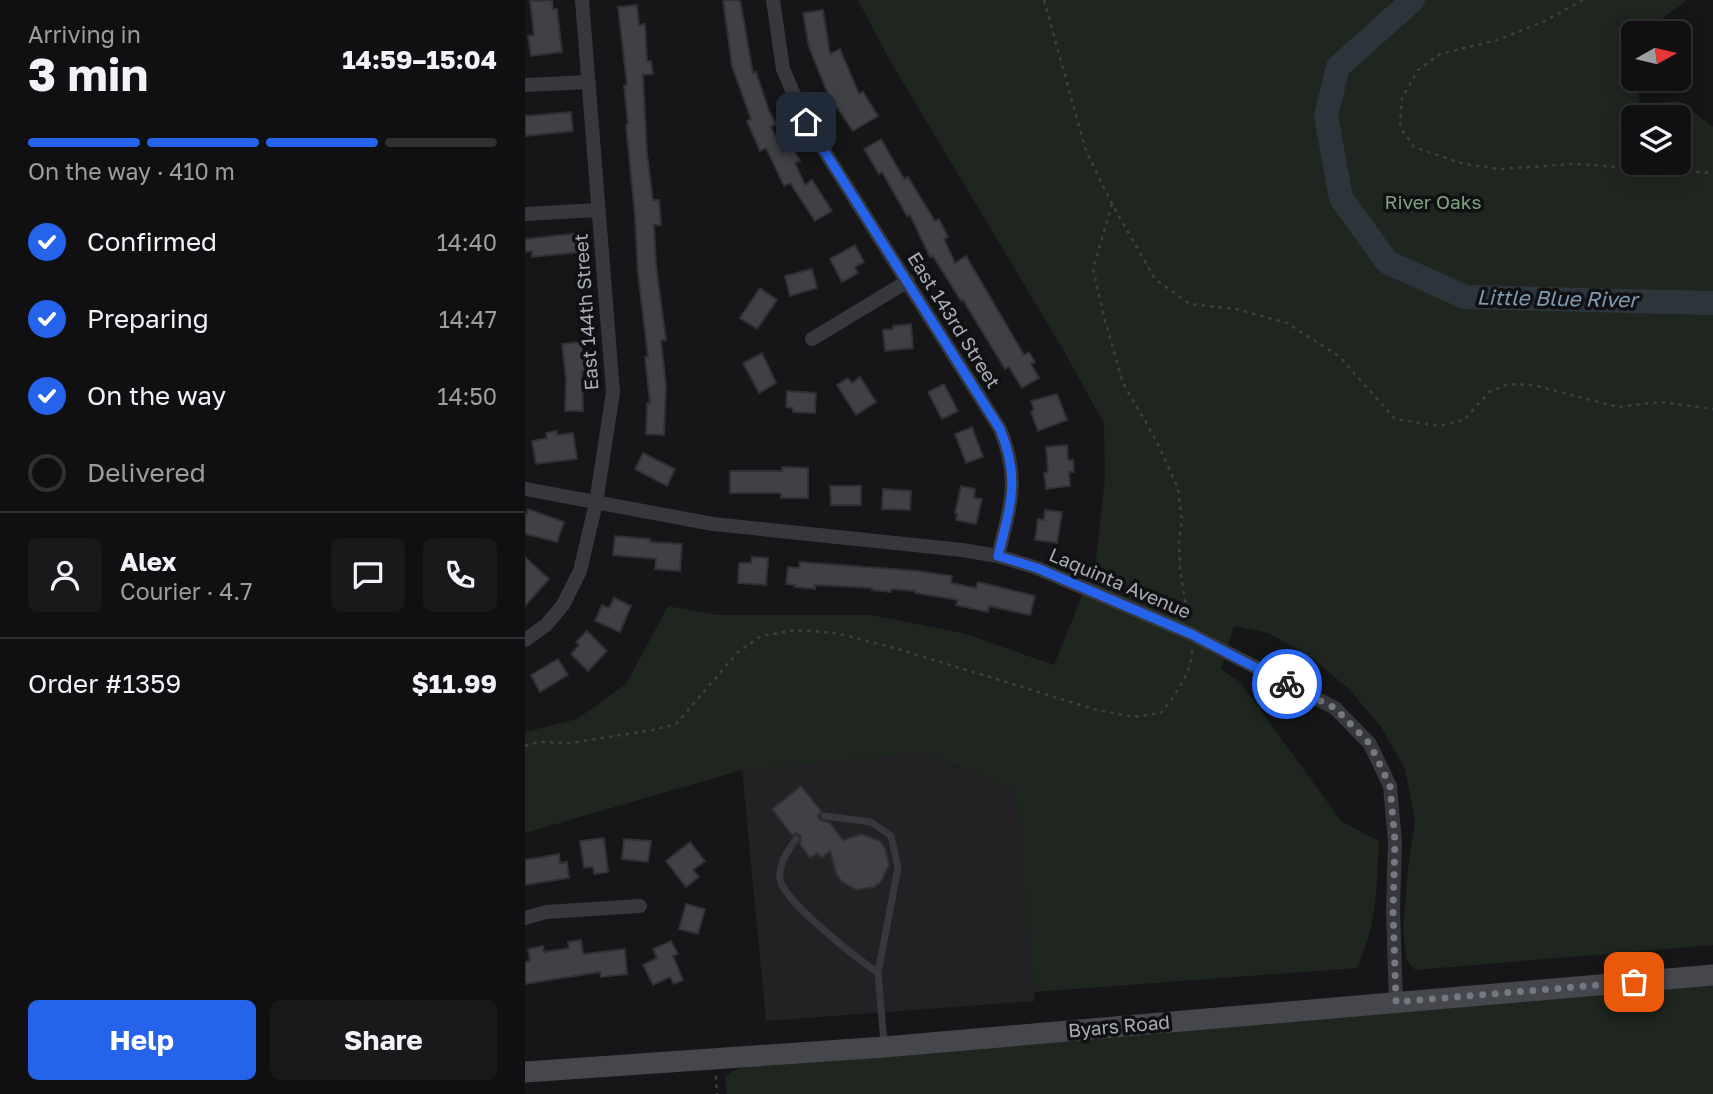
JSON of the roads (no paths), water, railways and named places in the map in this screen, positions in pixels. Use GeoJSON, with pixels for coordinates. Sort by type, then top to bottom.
{"type":"FeatureCollection","features":[{"type":"Feature","properties":{"kind":"street","name":"East 144th Street"},"geometry":{"type":"LineString","coordinates":[[525,640],[546,625],[563,605],[580,571],[596,502],[613,392],[582,0]]}},
{"type":"Feature","properties":{"kind":"street","name":"East 143rd Street"},"geometry":{"type":"LineString","coordinates":[[773,0],[783,69],[806,122],[1000,429],[1009,450],[1013,495],[998,556]]}},
{"type":"Feature","properties":{"kind":"street"},"geometry":{"type":"LineString","coordinates":[[525,85],[588,82]]}},
{"type":"Feature","properties":{"kind":"street"},"geometry":{"type":"LineString","coordinates":[[525,214],[597,210]]}},
{"type":"Feature","properties":{"kind":"street"},"geometry":{"type":"LineString","coordinates":[[812,339],[908,281]]}},
{"type":"Feature","properties":{"kind":"street","name":"Laquinta Avenue"},"geometry":{"type":"LineString","coordinates":[[525,489],[713,524],[998,556],[1037,568],[1191,634],[1335,708],[1370,744],[1390,786],[1395,842],[1393,910],[1396,1002]]}},
{"type":"Feature","properties":{"kind":"street"},"geometry":{"type":"LineString","coordinates":[[525,918],[546,912],[640,906]]}},
{"type":"Feature","properties":{"kind":"street","name":"Byars Road"},"geometry":{"type":"LineString","coordinates":[[525,1072],[884,1047],[1713,975]]}},
{"type":"Feature","properties":{"kind":"lane"},"geometry":{"type":"LineString","coordinates":[[824,816],[871,822],[891,836],[898,869],[878,973],[884,1047]]}},
{"type":"Feature","properties":{"kind":"lane"},"geometry":{"type":"LineString","coordinates":[[796,839],[780,865],[780,882],[799,906],[856,958],[878,973]]}},
{"type":"Feature","properties":{"kind":"waterway","name":"Little Blue River"},"geometry":{"type":"LineString","coordinates":[[1413,0],[1338,67],[1326,116],[1341,198],[1387,262],[1465,297],[1713,303]]}},
{"type":"Feature","properties":{"kind":"park label","name":"River Oaks"},"geometry":{"type":"Point","coordinates":[1433,202]}}]}
